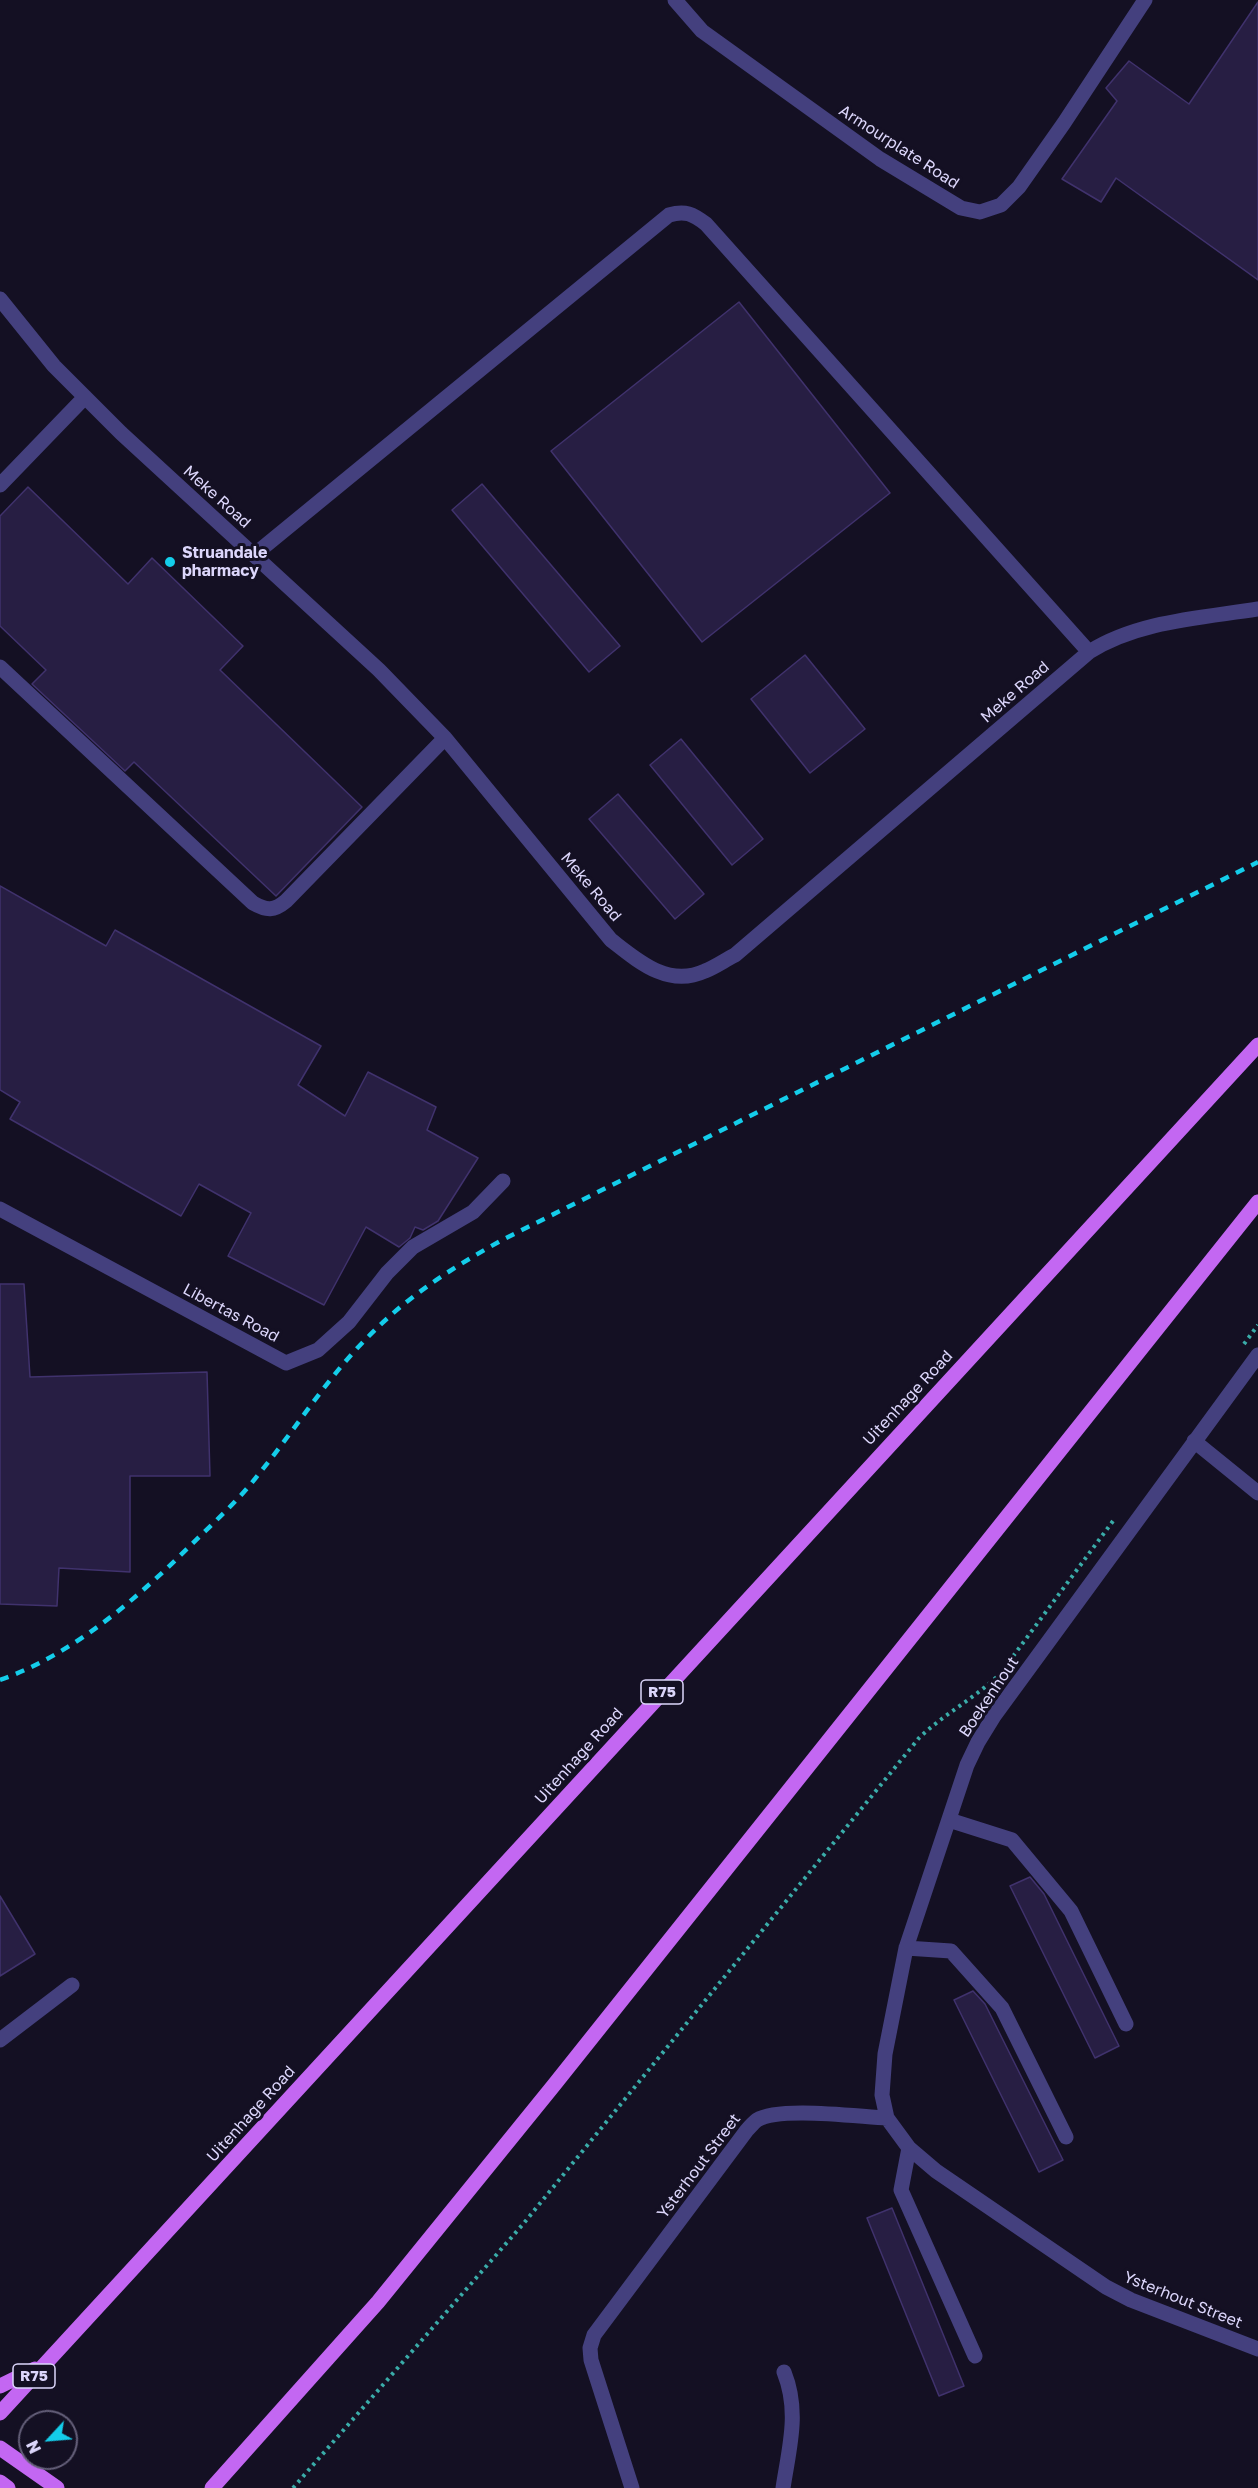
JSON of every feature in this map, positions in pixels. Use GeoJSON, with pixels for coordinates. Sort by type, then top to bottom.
{"type":"FeatureCollection","features":[{"type":"Feature","properties":{"kind":"main road","name":"Uitenhage Road"},"geometry":{"type":"LineString","coordinates":[[0,2413],[1258,1045]]}},
{"type":"Feature","properties":{"kind":"main road"},"geometry":{"type":"LineString","coordinates":[[212,2488],[370,2311],[436,2230],[1258,1202]]}},
{"type":"Feature","properties":{"kind":"main road"},"geometry":{"type":"LineString","coordinates":[[0,2386],[46,2364]]}},
{"type":"Feature","properties":{"kind":"main road"},"geometry":{"type":"LineString","coordinates":[[0,2448],[57,2488]]}},
{"type":"Feature","properties":{"kind":"main road"},"geometry":{"type":"LineString","coordinates":[[0,2482],[8,2488]]}},
{"type":"Feature","properties":{"kind":"street","name":"Armourplate Road"},"geometry":{"type":"LineString","coordinates":[[675,0],[702,31],[880,159],[961,208],[980,212],[1000,206],[1019,187],[1145,0]]}},
{"type":"Feature","properties":{"kind":"street"},"geometry":{"type":"LineString","coordinates":[[254,555],[669,216],[682,211],[694,215],[706,224],[1089,652]]}},
{"type":"Feature","properties":{"kind":"street","name":"Meke Road"},"geometry":{"type":"LineString","coordinates":[[0,299],[54,366],[121,433],[379,670],[445,738],[611,940],[645,967],[674,976],[703,972],[735,955],[1089,652],[1110,639],[1136,630],[1258,609]]}},
{"type":"Feature","properties":{"kind":"street"},"geometry":{"type":"LineString","coordinates":[[0,485],[85,397]]}},
{"type":"Feature","properties":{"kind":"street"},"geometry":{"type":"LineString","coordinates":[[0,667],[253,903],[265,909],[276,909],[286,901],[445,738]]}},
{"type":"Feature","properties":{"kind":"street","name":"Libertas Road"},"geometry":{"type":"LineString","coordinates":[[0,1209],[286,1363],[318,1350],[349,1323],[387,1273],[413,1247],[473,1212],[503,1181]]}},
{"type":"Feature","properties":{"kind":"street","name":"Boekenhout"},"geometry":{"type":"LineString","coordinates":[[887,2118],[882,2095],[885,2054],[906,1948],[967,1765],[978,1742],[994,1716],[1258,1355]]}},
{"type":"Feature","properties":{"kind":"street"},"geometry":{"type":"LineString","coordinates":[[1194,1441],[1258,1493]]}},
{"type":"Feature","properties":{"kind":"street"},"geometry":{"type":"LineString","coordinates":[[949,1820],[1012,1840],[1071,1911],[1126,2024]]}},
{"type":"Feature","properties":{"kind":"street"},"geometry":{"type":"LineString","coordinates":[[906,1948],[951,1951],[1002,2008],[1066,2137]]}},
{"type":"Feature","properties":{"kind":"street"},"geometry":{"type":"LineString","coordinates":[[0,2040],[72,1984]]}},
{"type":"Feature","properties":{"kind":"street","name":"Ysterhout Street"},"geometry":{"type":"LineString","coordinates":[[633,2488],[591,2360],[590,2348],[594,2335],[740,2139],[758,2119],[774,2114],[887,2118],[909,2148],[936,2171],[1106,2287],[1131,2300],[1258,2349]]}},
{"type":"Feature","properties":{"kind":"street"},"geometry":{"type":"LineString","coordinates":[[909,2148],[901,2190],[975,2356]]}},
{"type":"Feature","properties":{"kind":"street"},"geometry":{"type":"LineString","coordinates":[[783,2488],[793,2421],[793,2404],[784,2372]]}},
{"type":"Feature","properties":{"kind":"path"},"geometry":{"type":"LineString","coordinates":[[1237,1353],[1258,1325]]}},
{"type":"Feature","properties":{"kind":"path"},"geometry":{"type":"LineString","coordinates":[[293,2488],[524,2223],[919,1738],[933,1724],[989,1685],[1000,1674],[1119,1514]]}},
{"type":"Feature","properties":{"kind":"building"},"geometry":{"type":"Polygon","coordinates":[[[1258,2],[1258,280],[1116,178],[1101,202],[1062,179],[1117,101],[1106,88],[1129,61],[1189,104],[1258,2]]]}},
{"type":"Feature","properties":{"kind":"building"},"geometry":{"type":"Polygon","coordinates":[[[739,302],[890,493],[702,642],[551,451],[739,302]]]}},
{"type":"Feature","properties":{"kind":"building"},"geometry":{"type":"Polygon","coordinates":[[[482,484],[620,646],[589,672],[452,510],[482,484]]]}},
{"type":"Feature","properties":{"kind":"building"},"geometry":{"type":"Polygon","coordinates":[[[28,487],[128,584],[152,558],[243,646],[220,670],[362,807],[276,896],[134,762],[125,771],[32,684],[46,670],[0,626],[0,516],[28,487]]]}},
{"type":"Feature","properties":{"kind":"building"},"geometry":{"type":"Polygon","coordinates":[[[805,655],[865,729],[810,773],[751,699],[805,655]]]}},
{"type":"Feature","properties":{"kind":"building"},"geometry":{"type":"Polygon","coordinates":[[[681,739],[763,839],[732,865],[650,765],[681,739]]]}},
{"type":"Feature","properties":{"kind":"building"},"geometry":{"type":"Polygon","coordinates":[[[618,794],[704,894],[675,919],[589,819],[618,794]]]}},
{"type":"Feature","properties":{"kind":"building"},"geometry":{"type":"Polygon","coordinates":[[[0,886],[106,946],[115,930],[321,1046],[298,1085],[345,1116],[368,1072],[436,1107],[427,1130],[478,1158],[438,1221],[423,1230],[415,1227],[410,1238],[399,1247],[366,1227],[324,1305],[228,1256],[251,1213],[199,1184],[181,1216],[10,1119],[20,1102],[0,1090],[0,886]]]}},
{"type":"Feature","properties":{"kind":"building"},"geometry":{"type":"Polygon","coordinates":[[[0,1284],[24,1284],[30,1377],[207,1372],[210,1476],[130,1476],[130,1572],[59,1568],[57,1606],[0,1604],[0,1284]]]}},
{"type":"Feature","properties":{"kind":"building"},"geometry":{"type":"Polygon","coordinates":[[[1030,1877],[1044,1894],[1119,2046],[1095,2058],[1010,1886],[1030,1877]]]}},
{"type":"Feature","properties":{"kind":"building"},"geometry":{"type":"Polygon","coordinates":[[[0,1896],[35,1954],[0,1976],[0,1896]]]}},
{"type":"Feature","properties":{"kind":"building"},"geometry":{"type":"Polygon","coordinates":[[[973,1991],[985,2004],[1063,2160],[1039,2172],[954,2000],[973,1991]]]}},
{"type":"Feature","properties":{"kind":"building"},"geometry":{"type":"Polygon","coordinates":[[[892,2208],[964,2386],[939,2396],[867,2218],[892,2208]]]}},
{"type":"Feature","properties":{"kind":"railway"},"geometry":{"type":"LineString","coordinates":[[0,1680],[57,1654],[133,1599],[245,1491],[336,1372],[365,1340],[397,1310],[448,1272],[504,1239],[1258,862]]}},
{"type":"Feature","properties":{"kind":"place","name":"Struandale pharmacy"},"geometry":{"type":"Point","coordinates":[170,562]}}]}
